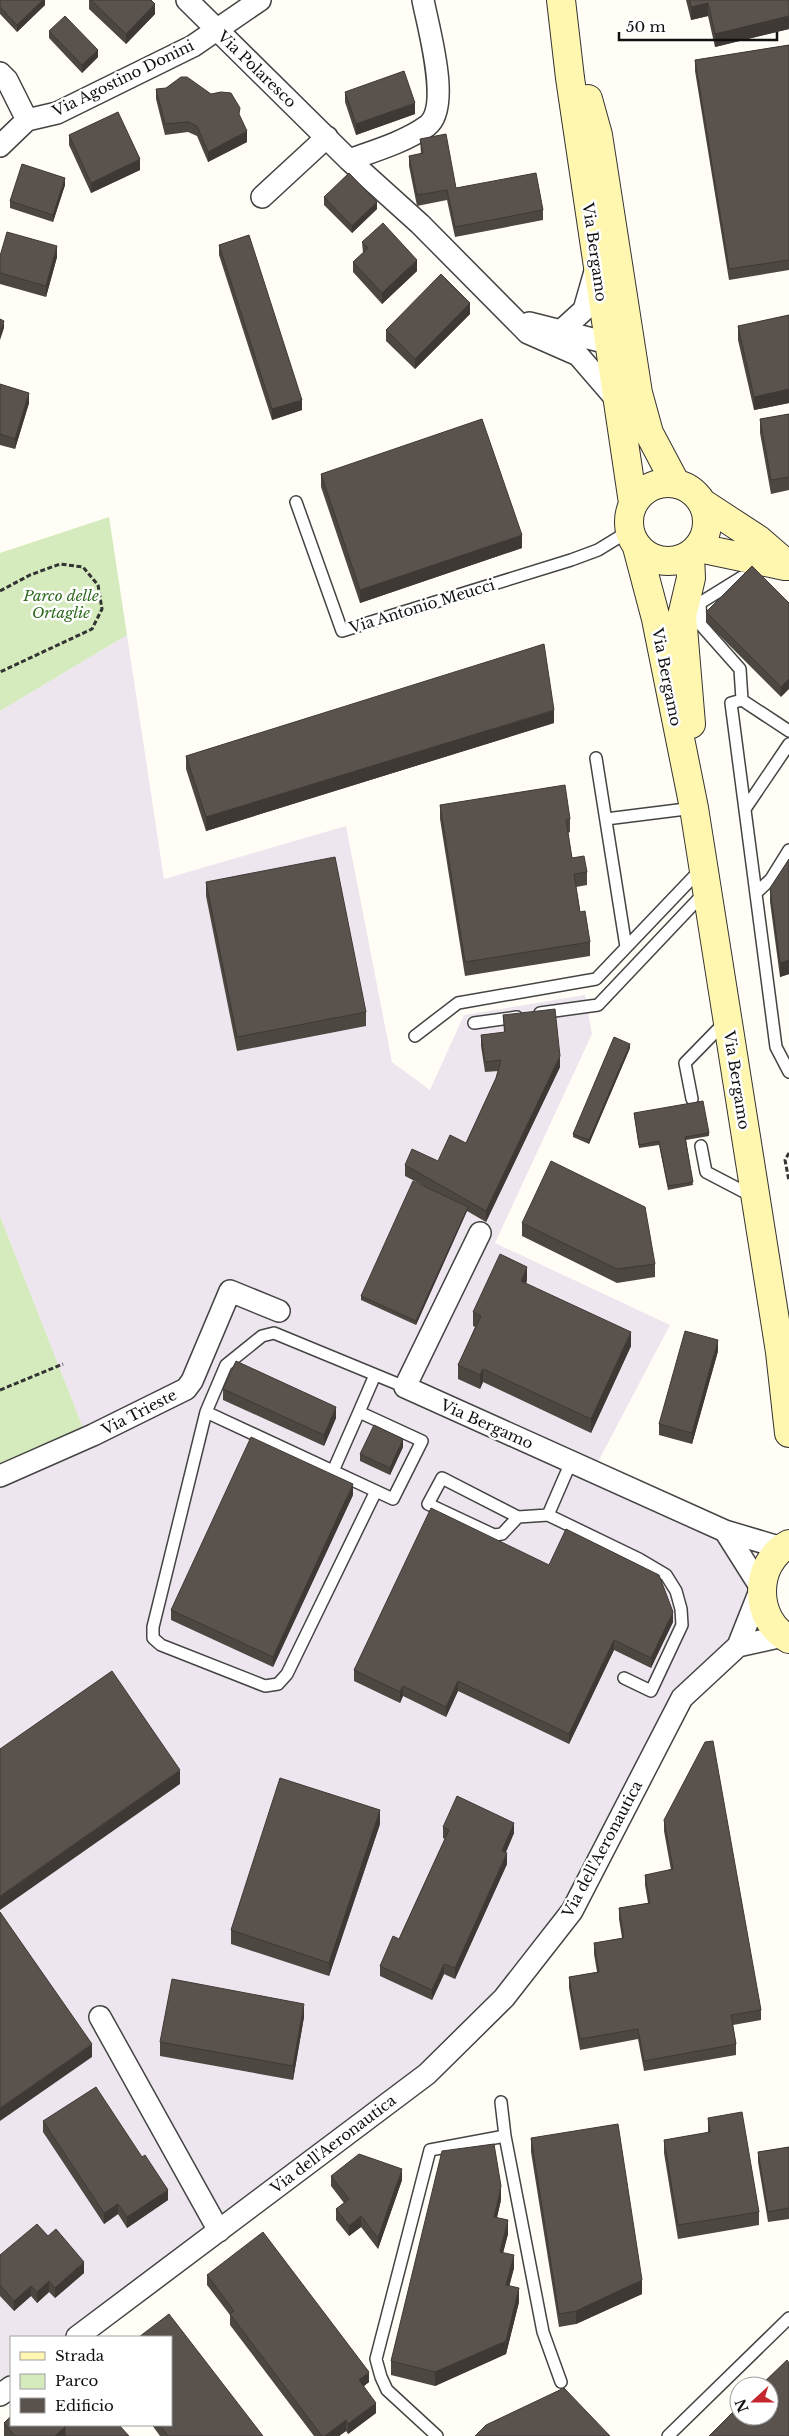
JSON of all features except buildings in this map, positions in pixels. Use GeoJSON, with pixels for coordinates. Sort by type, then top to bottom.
{"type":"FeatureCollection","features":[{"type":"Feature","properties":{"kind":"main road","name":"Via Bergamo"},"geometry":{"type":"LineString","coordinates":[[562,0],[608,343],[627,396],[675,482]]}},
{"type":"Feature","properties":{"kind":"main road","name":"Via Bergamo"},"geometry":{"type":"LineString","coordinates":[[562,0],[598,135],[627,396],[633,503]]}},
{"type":"Feature","properties":{"kind":"main road"},"geometry":{"type":"LineString","coordinates":[[675,482],[695,492],[704,504],[759,540],[789,566],[694,552],[665,561],[650,558],[633,539],[629,514],[633,503],[645,490],[660,484],[675,482]]}},
{"type":"Feature","properties":{"kind":"main road"},"geometry":{"type":"LineString","coordinates":[[694,552],[707,523],[704,504]]}},
{"type":"Feature","properties":{"kind":"main road","name":"Via Bergamo"},"geometry":{"type":"LineString","coordinates":[[633,539],[656,619],[694,808],[757,1198],[780,1352],[789,1433]]}},
{"type":"Feature","properties":{"kind":"main road","name":"Via Bergamo"},"geometry":{"type":"LineString","coordinates":[[694,552],[691,578],[682,616],[691,708],[694,808]]}},
{"type":"Feature","properties":{"kind":"main road","name":"Via Bergamo"},"geometry":{"type":"LineString","coordinates":[[780,1352],[789,1380]]}},
{"type":"Feature","properties":{"kind":"main road"},"geometry":{"type":"LineString","coordinates":[[787,1641],[766,1615],[761,1588],[767,1566],[786,1546],[789,1522]]}},
{"type":"Feature","properties":{"kind":"street","name":"Via Polaresco"},"geometry":{"type":"LineString","coordinates":[[187,0],[349,160]]}},
{"type":"Feature","properties":{"kind":"street","name":"Via Agostino Donini"},"geometry":{"type":"LineString","coordinates":[[27,120],[57,113],[193,46],[260,0]]}},
{"type":"Feature","properties":{"kind":"street"},"geometry":{"type":"LineString","coordinates":[[423,0],[439,89],[437,112],[428,125],[409,136],[349,160],[420,224],[528,333],[578,355],[627,396]]}},
{"type":"Feature","properties":{"kind":"street"},"geometry":{"type":"LineString","coordinates":[[0,73],[7,80],[27,120],[0,146]]}},
{"type":"Feature","properties":{"kind":"street"},"geometry":{"type":"LineString","coordinates":[[262,197],[326,137]]}},
{"type":"Feature","properties":{"kind":"street"},"geometry":{"type":"LineString","coordinates":[[562,330],[584,310],[597,265]]}},
{"type":"Feature","properties":{"kind":"street"},"geometry":{"type":"LineString","coordinates":[[512,316],[532,324],[608,343]]}},
{"type":"Feature","properties":{"kind":"street"},"geometry":{"type":"LineString","coordinates":[[405,1387],[480,1232]]}},
{"type":"Feature","properties":{"kind":"street","name":"Via Trieste"},"geometry":{"type":"LineString","coordinates":[[0,1476],[93,1435],[186,1389],[192,1381],[230,1291],[279,1311]]}},
{"type":"Feature","properties":{"kind":"street","name":"Via Bergamo"},"geometry":{"type":"LineString","coordinates":[[405,1387],[725,1531],[786,1546]]}},
{"type":"Feature","properties":{"kind":"street"},"geometry":{"type":"LineString","coordinates":[[725,1531],[761,1588]]}},
{"type":"Feature","properties":{"kind":"street","name":"Via dell'Aeronautica"},"geometry":{"type":"LineString","coordinates":[[78,2336],[427,2074],[504,1998],[572,1911],[682,1698],[738,1646],[761,1588]]}},
{"type":"Feature","properties":{"kind":"street"},"geometry":{"type":"LineString","coordinates":[[738,1646],[787,1641]]}},
{"type":"Feature","properties":{"kind":"street"},"geometry":{"type":"LineString","coordinates":[[100,2017],[219,2231]]}},
{"type":"Feature","properties":{"kind":"lane","name":"Via Antonio Meucci"},"geometry":{"type":"LineString","coordinates":[[296,502],[342,630],[571,560],[633,539]]}},
{"type":"Feature","properties":{"kind":"lane"},"geometry":{"type":"LineString","coordinates":[[742,577],[700,603],[701,625],[740,669],[742,700]]}},
{"type":"Feature","properties":{"kind":"lane"},"geometry":{"type":"LineString","coordinates":[[789,731],[742,700],[731,703],[776,1047],[789,1072]]}},
{"type":"Feature","properties":{"kind":"lane"},"geometry":{"type":"LineString","coordinates":[[745,809],[789,744]]}},
{"type":"Feature","properties":{"kind":"lane"},"geometry":{"type":"LineString","coordinates":[[596,758],[626,947]]}},
{"type":"Feature","properties":{"kind":"lane"},"geometry":{"type":"LineString","coordinates":[[606,819],[694,808]]}},
{"type":"Feature","properties":{"kind":"lane"},"geometry":{"type":"LineString","coordinates":[[756,893],[771,879],[789,850]]}},
{"type":"Feature","properties":{"kind":"lane"},"geometry":{"type":"LineString","coordinates":[[415,1036],[458,1003],[596,978],[626,947],[705,879]]}},
{"type":"Feature","properties":{"kind":"lane"},"geometry":{"type":"LineString","coordinates":[[474,1023],[598,1005],[705,879]]}},
{"type":"Feature","properties":{"kind":"lane"},"geometry":{"type":"LineString","coordinates":[[692,1099],[685,1063],[727,1020]]}},
{"type":"Feature","properties":{"kind":"lane"},"geometry":{"type":"LineString","coordinates":[[701,1146],[706,1172],[757,1198]]}},
{"type":"Feature","properties":{"kind":"lane"},"geometry":{"type":"LineString","coordinates":[[376,1491],[287,1674],[278,1684],[264,1686],[161,1645],[154,1638],[153,1627],[206,1412],[226,1365],[262,1336],[274,1333],[405,1387]]}},
{"type":"Feature","properties":{"kind":"lane"},"geometry":{"type":"LineString","coordinates":[[333,1471],[375,1375]]}},
{"type":"Feature","properties":{"kind":"lane"},"geometry":{"type":"LineString","coordinates":[[206,1412],[393,1499],[422,1441],[359,1412]]}},
{"type":"Feature","properties":{"kind":"lane"},"geometry":{"type":"LineString","coordinates":[[548,1515],[571,1462]]}},
{"type":"Feature","properties":{"kind":"lane"},"geometry":{"type":"LineString","coordinates":[[518,1516],[502,1534],[494,1535],[428,1504],[442,1478],[518,1516],[548,1515],[639,1558],[666,1575],[676,1591],[681,1609],[682,1625],[651,1691],[624,1678]]}},
{"type":"Feature","properties":{"kind":"lane"},"geometry":{"type":"LineString","coordinates":[[501,2102],[505,2136],[543,2332],[561,2382]]}},
{"type":"Feature","properties":{"kind":"lane"},"geometry":{"type":"LineString","coordinates":[[437,2436],[387,2390],[381,2378],[376,2359],[430,2150],[505,2136]]}},
{"type":"Feature","properties":{"kind":"lane"},"geometry":{"type":"LineString","coordinates":[[668,2436],[789,2318]]}},
{"type":"Feature","properties":{"kind":"path"},"geometry":{"type":"LineString","coordinates":[[0,592],[30,575],[60,564],[83,567],[98,585],[102,609],[92,629],[1,670]]}},
{"type":"Feature","properties":{"kind":"path"},"geometry":{"type":"LineString","coordinates":[[789,1153],[785,1160],[789,1181]]}},
{"type":"Feature","properties":{"kind":"path"},"geometry":{"type":"LineString","coordinates":[[0,1390],[63,1364]]}},
{"type":"Feature","properties":{"kind":"shaded area"},"geometry":{"type":"Polygon","coordinates":[[[127,635],[164,879],[346,826],[392,1062],[430,1090],[464,1015],[585,995],[592,1034],[495,1243],[670,1325],[590,1477],[721,1536],[750,1588],[732,1640],[675,1692],[568,1905],[499,1991],[424,2068],[69,2336],[10,2336],[10,2381],[0,2389],[0,1485],[91,1449],[0,1216],[0,711],[127,635]]]}},
{"type":"Feature","properties":{"kind":"green space","name":"Parco delle Ortaglie"},"geometry":{"type":"Polygon","coordinates":[[[109,517],[127,635],[0,711],[0,553],[109,517]]]}},
{"type":"Feature","properties":{"kind":"green space"},"geometry":{"type":"Polygon","coordinates":[[[0,1216],[83,1428],[0,1464],[0,1216]]]}}]}
